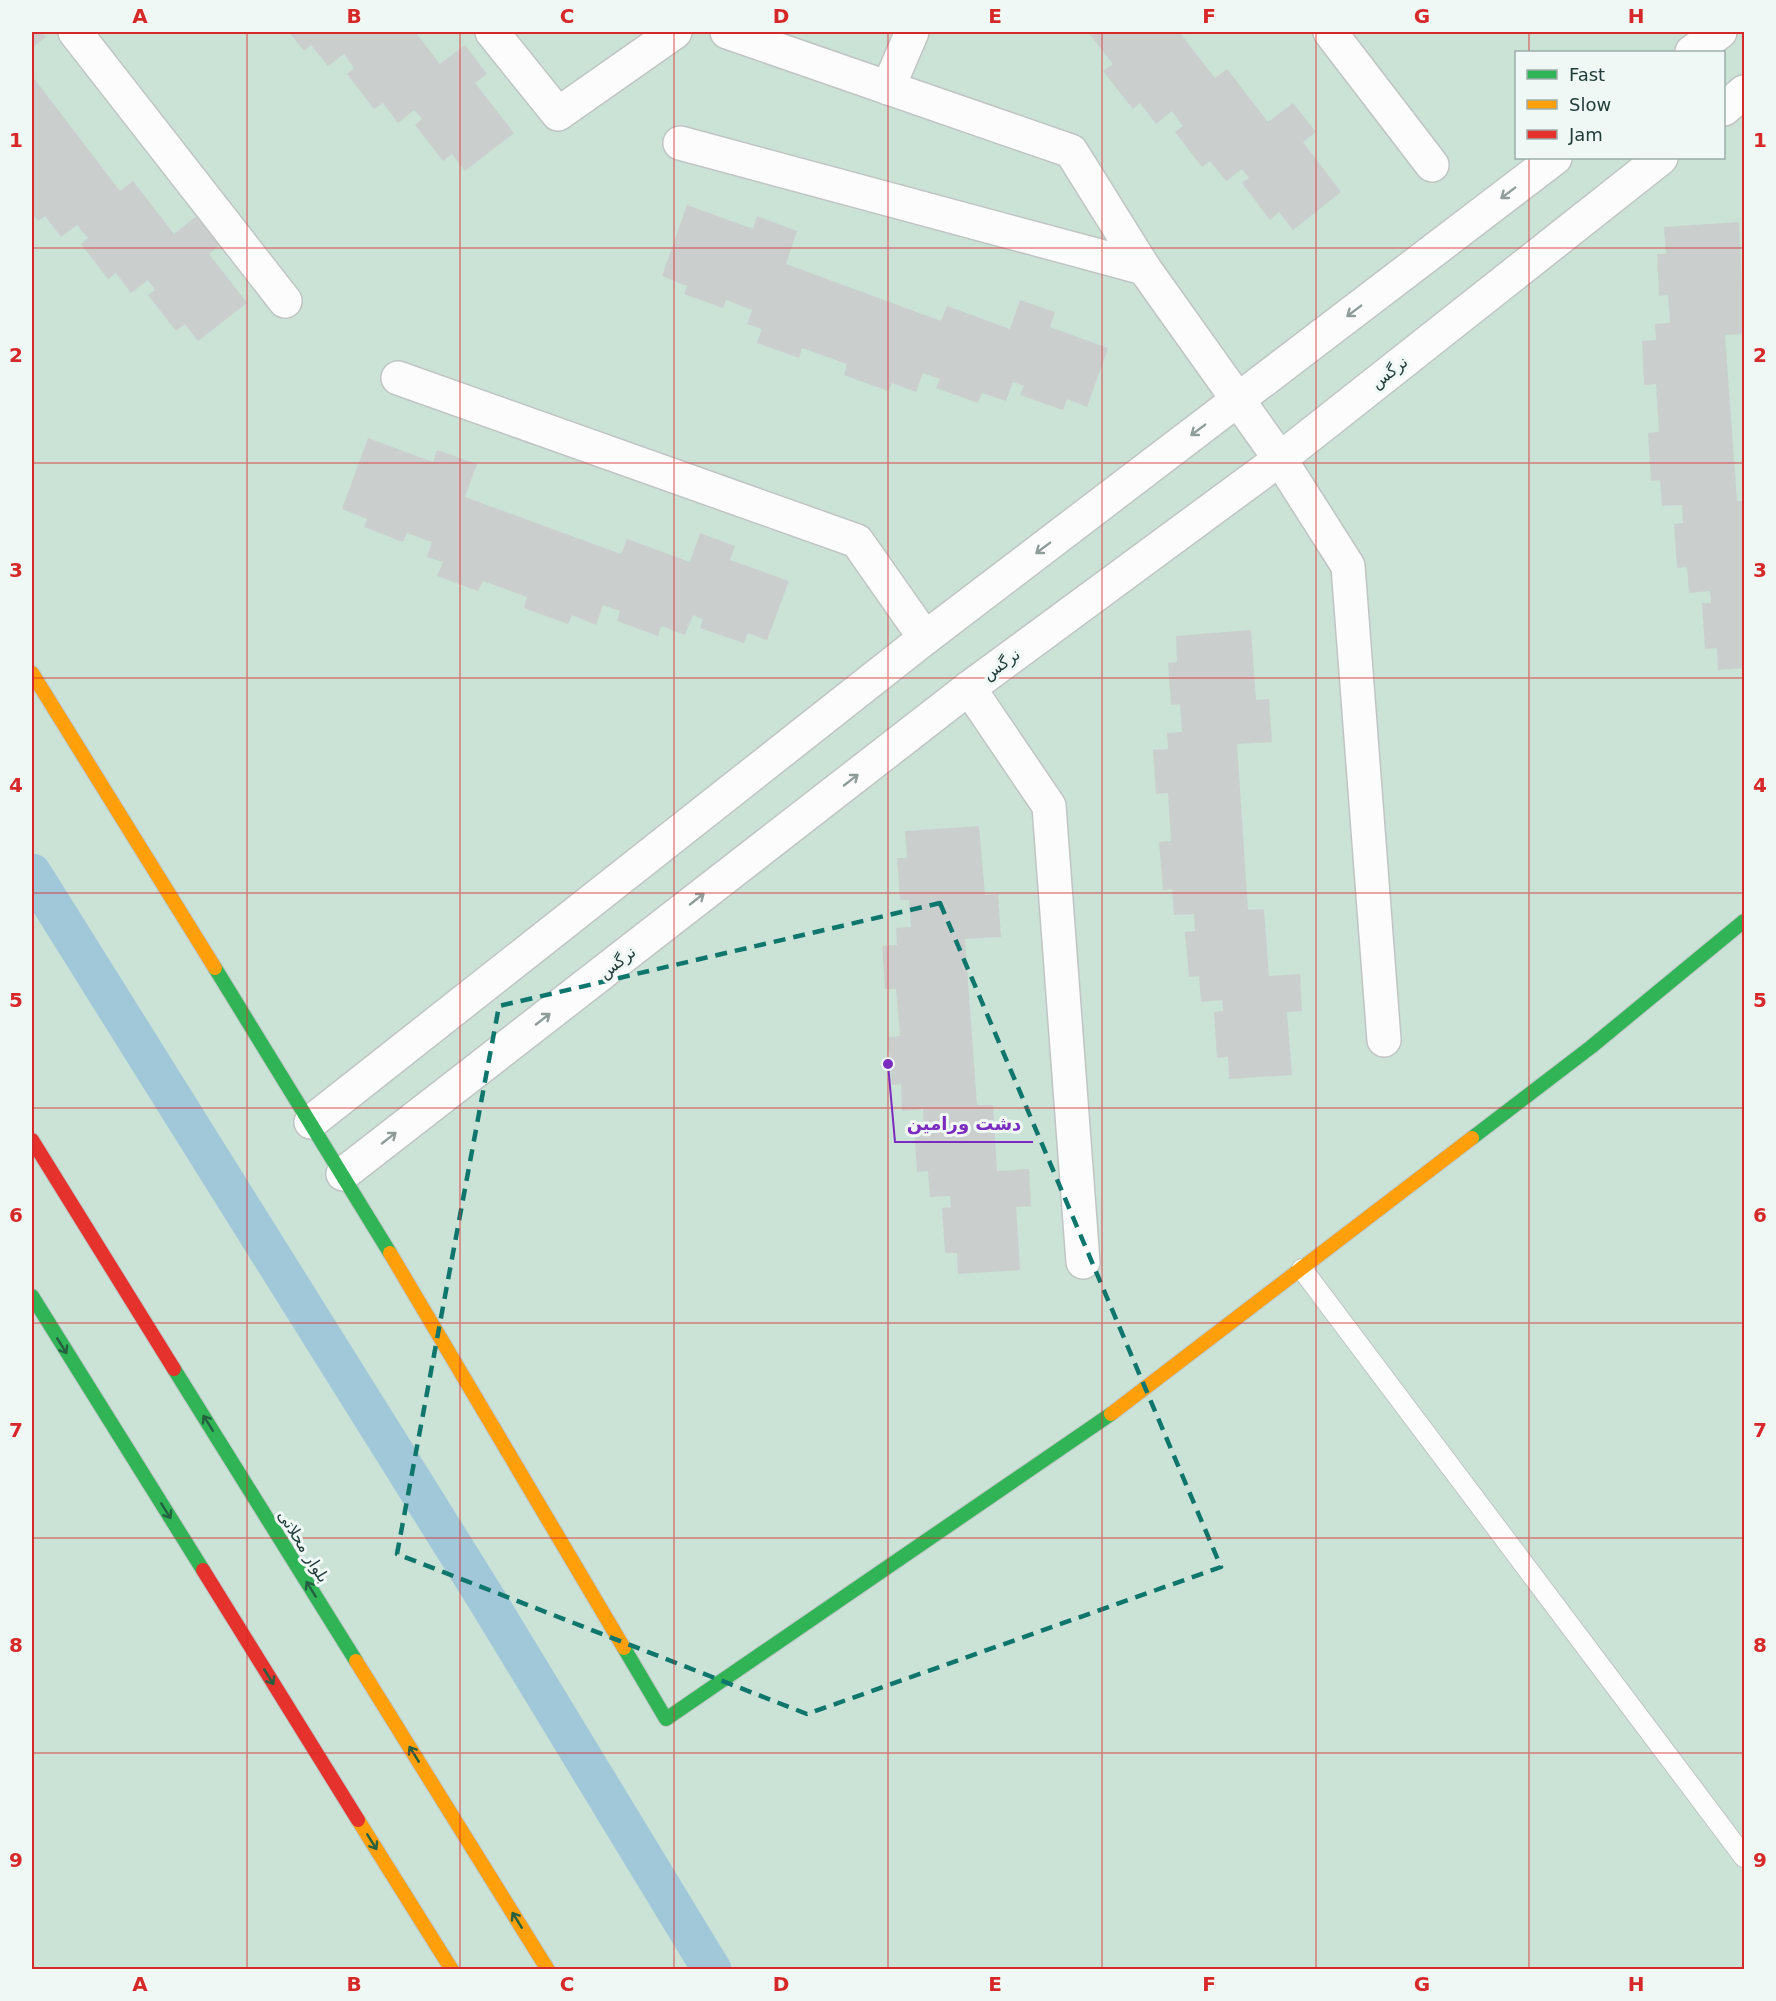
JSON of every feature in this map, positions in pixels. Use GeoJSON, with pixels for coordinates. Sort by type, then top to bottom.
{"type":"FeatureCollection","features":[{"type":"Feature","properties":{"kind":"street"},"geometry":{"type":"LineString","coordinates":[[75,32],[285,301]]}},
{"type":"Feature","properties":{"kind":"street"},"geometry":{"type":"LineString","coordinates":[[492,32],[558,114],[675,32]]}},
{"type":"Feature","properties":{"kind":"street"},"geometry":{"type":"LineString","coordinates":[[727,32],[1071,151],[1144,268],[1280,459],[1348,566],[1384,1040]]}},
{"type":"Feature","properties":{"kind":"street"},"geometry":{"type":"LineString","coordinates":[[888,88],[912,32]]}},
{"type":"Feature","properties":{"kind":"street"},"geometry":{"type":"LineString","coordinates":[[1330,32],[1432,165]]}},
{"type":"Feature","properties":{"kind":"street"},"geometry":{"type":"LineString","coordinates":[[1693,51],[1720,32]]}},
{"type":"Feature","properties":{"kind":"street"},"geometry":{"type":"LineString","coordinates":[[1725,108],[1744,92]]}},
{"type":"Feature","properties":{"kind":"street"},"geometry":{"type":"LineString","coordinates":[[680,143],[1144,268]]}},
{"type":"Feature","properties":{"kind":"street"},"geometry":{"type":"LineString","coordinates":[[311,1122],[925,638],[1554,159]]}},
{"type":"Feature","properties":{"kind":"street","name":"نرگس"},"geometry":{"type":"LineString","coordinates":[[343,1174],[969,688],[1280,459],[1661,159]]}},
{"type":"Feature","properties":{"kind":"street"},"geometry":{"type":"LineString","coordinates":[[398,378],[857,541],[925,638]]}},
{"type":"Feature","properties":{"kind":"street"},"geometry":{"type":"LineString","coordinates":[[32,673],[343,1174],[666,1719],[1120,1408],[1591,1047],[1744,921]]}},
{"type":"Feature","properties":{"kind":"street"},"geometry":{"type":"LineString","coordinates":[[969,688],[1049,806],[1083,1262]]}},
{"type":"Feature","properties":{"kind":"street","name":"بلوار محلاتی"},"geometry":{"type":"LineString","coordinates":[[32,1140],[548,1970]]}},
{"type":"Feature","properties":{"kind":"street"},"geometry":{"type":"LineString","coordinates":[[32,1296],[452,1970]]}},
{"type":"Feature","properties":{"kind":"lane"},"geometry":{"type":"LineString","coordinates":[[1302,1269],[1744,1857]]}},
{"type":"Feature","properties":{"kind":"highlighted area"},"geometry":{"type":"Polygon","coordinates":[[[940,903],[1221,1567],[807,1714],[397,1554],[499,1006],[940,903]]]}},
{"type":"Feature","properties":{"kind":"green space"},"geometry":{"type":"Polygon","coordinates":[[[32,32],[1744,32],[1744,1969],[32,1969],[32,32]]]}},
{"type":"Feature","properties":{"kind":"building"},"geometry":{"type":"Polygon","coordinates":[[[32,32],[41,32],[46,37],[32,48],[32,32]]]}},
{"type":"Feature","properties":{"kind":"building"},"geometry":{"type":"Polygon","coordinates":[[[289,32],[415,32],[440,64],[465,45],[487,74],[475,83],[514,133],[465,171],[452,154],[443,161],[415,125],[422,119],[414,110],[398,123],[383,103],[374,109],[347,74],[354,68],[344,54],[328,66],[311,45],[304,51],[289,32]]]}},
{"type":"Feature","properties":{"kind":"building"},"geometry":{"type":"Polygon","coordinates":[[[1088,32],[1179,32],[1215,78],[1227,69],[1268,122],[1293,103],[1316,132],[1303,142],[1341,192],[1293,230],[1279,212],[1270,220],[1242,183],[1249,178],[1242,169],[1226,181],[1210,161],[1202,167],[1175,132],[1183,126],[1172,111],[1156,124],[1140,103],[1133,109],[1103,71],[1113,64],[1088,32]]]}},
{"type":"Feature","properties":{"kind":"building"},"geometry":{"type":"Polygon","coordinates":[[[32,76],[120,191],[133,181],[174,234],[198,215],[221,244],[209,254],[247,303],[198,341],[185,324],[176,331],[148,295],[155,290],[148,280],[131,293],[116,273],[108,279],[81,244],[88,238],[77,225],[61,237],[45,216],[38,221],[32,213],[32,76]]]}},
{"type":"Feature","properties":{"kind":"building"},"geometry":{"type":"Polygon","coordinates":[[[687,205],[753,229],[757,216],[797,231],[786,264],[941,321],[947,306],[1010,329],[1020,300],[1055,312],[1050,327],[1108,348],[1087,407],[1067,399],[1063,410],[1020,395],[1024,386],[1013,382],[1006,401],[982,393],[978,403],[936,388],[940,379],[923,373],[916,392],[892,383],[888,391],[844,375],[847,364],[802,348],[799,358],[757,343],[762,329],[747,324],[752,310],[726,300],[723,308],[684,294],[687,286],[662,276],[687,205]]]}},
{"type":"Feature","properties":{"kind":"building"},"geometry":{"type":"Polygon","coordinates":[[[1739,222],[1744,334],[1725,335],[1737,501],[1744,501],[1744,668],[1718,670],[1717,648],[1705,649],[1702,603],[1711,603],[1710,591],[1689,593],[1687,567],[1677,568],[1674,524],[1683,523],[1682,505],[1662,506],[1660,480],[1651,481],[1648,433],[1659,432],[1656,384],[1644,385],[1642,341],[1656,340],[1655,324],[1670,323],[1668,295],[1659,296],[1657,254],[1666,254],[1664,227],[1739,222]]]}},
{"type":"Feature","properties":{"kind":"building"},"geometry":{"type":"Polygon","coordinates":[[[368,438],[433,462],[437,450],[477,464],[465,497],[621,554],[627,539],[690,562],[700,533],[735,546],[730,560],[789,581],[767,640],[748,633],[744,643],[700,628],[703,619],[693,615],[685,635],[661,626],[658,636],[617,621],[620,611],[603,605],[596,625],[572,615],[568,624],[524,608],[527,597],[483,581],[478,591],[437,576],[443,562],[427,557],[432,542],[407,533],[403,542],[364,527],[367,519],[342,509],[368,438]]]}},
{"type":"Feature","properties":{"kind":"building"},"geometry":{"type":"Polygon","coordinates":[[[1251,630],[1256,700],[1269,699],[1272,742],[1237,744],[1248,910],[1264,909],[1269,976],[1300,974],[1302,1011],[1287,1012],[1292,1075],[1229,1079],[1228,1057],[1217,1058],[1214,1012],[1223,1011],[1222,1000],[1201,1002],[1199,976],[1189,977],[1185,932],[1195,931],[1194,914],[1174,915],[1172,889],[1163,890],[1159,842],[1171,841],[1168,793],[1156,794],[1153,750],[1168,749],[1167,733],[1182,732],[1180,704],[1171,705],[1168,663],[1177,662],[1176,636],[1251,630]]]}},
{"type":"Feature","properties":{"kind":"building"},"geometry":{"type":"Polygon","coordinates":[[[979,826],[985,895],[998,894],[1001,937],[965,939],[977,1105],[993,1105],[997,1171],[1029,1169],[1031,1206],[1016,1207],[1020,1270],[958,1274],[957,1253],[945,1253],[942,1208],[951,1207],[950,1196],[930,1197],[928,1171],[917,1172],[914,1128],[924,1127],[923,1109],[902,1111],[901,1084],[892,1085],[888,1037],[900,1036],[896,989],[885,989],[882,946],[897,945],[896,928],[911,927],[909,900],[900,900],[897,858],[907,858],[905,831],[979,826]]]}},
{"type":"Feature","properties":{"kind":"waterway"},"geometry":{"type":"LineString","coordinates":[[32,873],[487,1600],[712,1970]]}},
{"type":"Feature","properties":{"kind":"traffic: fast"},"geometry":{"type":"LineString","coordinates":[[1472,1138],[1591,1047],[1744,921]]}},
{"type":"Feature","properties":{"kind":"traffic: fast"},"geometry":{"type":"LineString","coordinates":[[215,968],[390,1253]]}},
{"type":"Feature","properties":{"kind":"traffic: fast"},"geometry":{"type":"LineString","coordinates":[[32,1296],[203,1570]]}},
{"type":"Feature","properties":{"kind":"traffic: fast"},"geometry":{"type":"LineString","coordinates":[[174,1369],[356,1661]]}},
{"type":"Feature","properties":{"kind":"traffic: fast"},"geometry":{"type":"LineString","coordinates":[[624,1648],[666,1719],[1111,1414]]}},
{"type":"Feature","properties":{"kind":"traffic: slow"},"geometry":{"type":"LineString","coordinates":[[32,673],[215,968]]}},
{"type":"Feature","properties":{"kind":"traffic: slow"},"geometry":{"type":"LineString","coordinates":[[1111,1414],[1472,1138]]}},
{"type":"Feature","properties":{"kind":"traffic: slow"},"geometry":{"type":"LineString","coordinates":[[390,1253],[624,1648]]}},
{"type":"Feature","properties":{"kind":"traffic: slow"},"geometry":{"type":"LineString","coordinates":[[356,1661],[548,1970]]}},
{"type":"Feature","properties":{"kind":"traffic: slow"},"geometry":{"type":"LineString","coordinates":[[358,1820],[452,1970]]}},
{"type":"Feature","properties":{"kind":"traffic: jam"},"geometry":{"type":"LineString","coordinates":[[32,1140],[174,1369]]}},
{"type":"Feature","properties":{"kind":"traffic: jam"},"geometry":{"type":"LineString","coordinates":[[203,1570],[358,1820]]}},
{"type":"Feature","properties":{"kind":"place","name":"دشت ورامین"},"geometry":{"type":"Point","coordinates":[888,1064]}}]}
